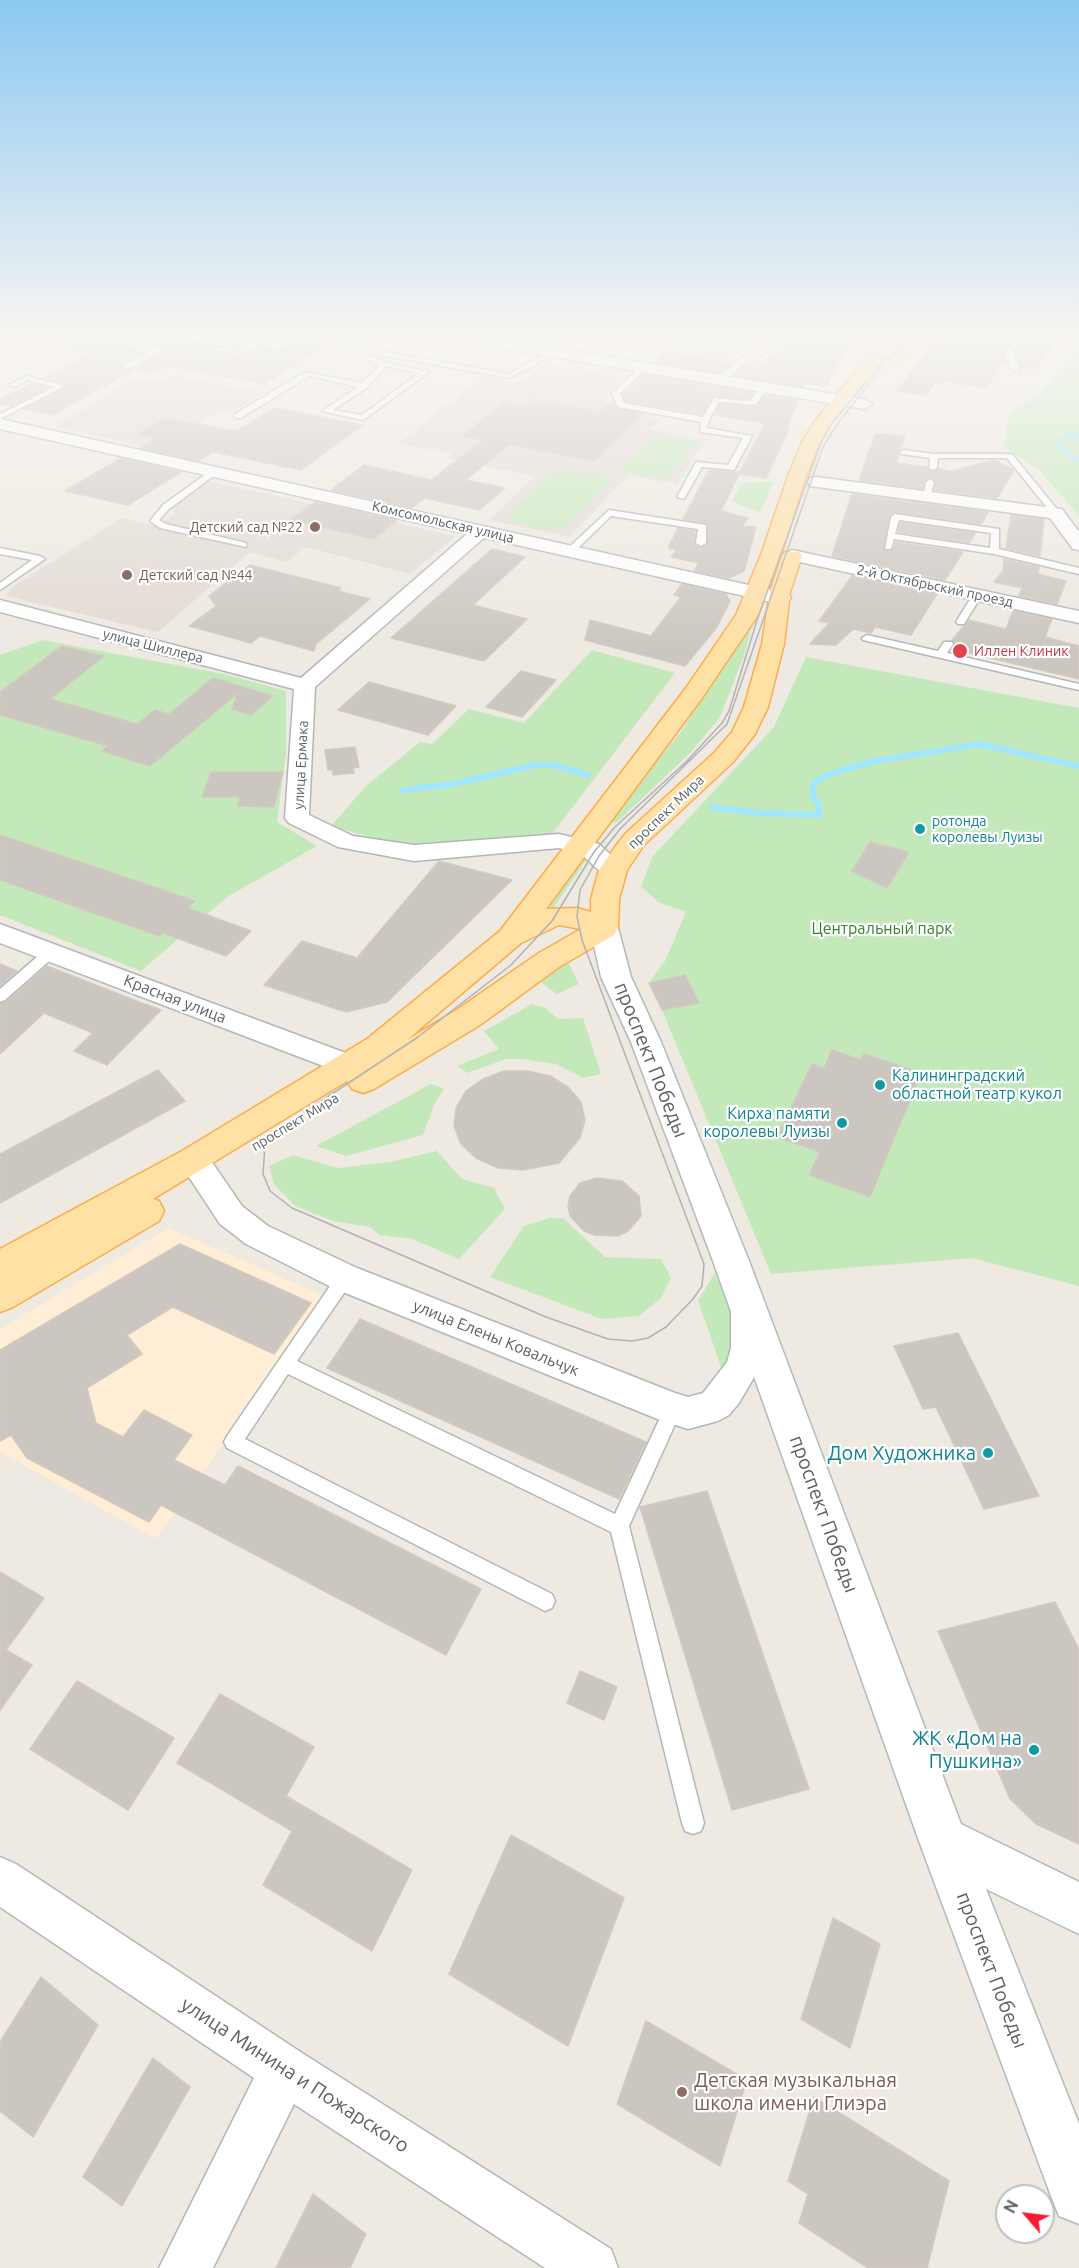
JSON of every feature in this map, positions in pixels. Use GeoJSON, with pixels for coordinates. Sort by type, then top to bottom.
{"type":"FeatureCollection","features":[{"type":"Feature","properties":{"kind":"main road","name":"Комсомольская улица"},"geometry":{"type":"LineString","coordinates":[[82,442],[768,596]]}},
{"type":"Feature","properties":{"kind":"main road","name":"проспект Мира"},"geometry":{"type":"LineString","coordinates":[[0,1268],[200,1168],[469,1017],[549,960],[604,928],[605,899],[613,870],[635,838],[724,757],[743,734],[756,707],[773,644],[768,596],[811,442]]}},
{"type":"Feature","properties":{"kind":"main road","name":"проспект Мира"},"geometry":{"type":"LineString","coordinates":[[0,1296],[200,1168],[378,1047],[510,938],[694,693],[747,615],[768,596],[792,555],[799,533]]}},
{"type":"Feature","properties":{"kind":"main road"},"geometry":{"type":"LineString","coordinates":[[510,938],[555,916],[578,917],[604,928]]}},
{"type":"Feature","properties":{"kind":"main road","name":"проспект Победы"},"geometry":{"type":"LineString","coordinates":[[604,928],[616,977],[646,1042],[748,1310],[944,1841],[1079,2196]]}},
{"type":"Feature","properties":{"kind":"main road"},"geometry":{"type":"LineString","coordinates":[[944,1841],[1079,1909]]}},
{"type":"Feature","properties":{"kind":"street"},"geometry":{"type":"LineString","coordinates":[[816,482],[928,489],[1056,513],[1079,545]]}},
{"type":"Feature","properties":{"kind":"street"},"geometry":{"type":"LineString","coordinates":[[305,684],[482,531]]}},
{"type":"Feature","properties":{"kind":"street","name":"2-й Октябрьский проезд"},"geometry":{"type":"LineString","coordinates":[[792,555],[1079,617]]}},
{"type":"Feature","properties":{"kind":"street","name":"улица Шиллера"},"geometry":{"type":"LineString","coordinates":[[0,606],[305,684]]}},
{"type":"Feature","properties":{"kind":"street","name":"улица Ермака"},"geometry":{"type":"LineString","coordinates":[[305,684],[297,818],[347,842],[414,853],[559,841],[582,845],[599,856],[613,870]]}},
{"type":"Feature","properties":{"kind":"street","name":"Красная улица"},"geometry":{"type":"LineString","coordinates":[[0,933],[349,1065]]}},
{"type":"Feature","properties":{"kind":"street","name":"улица Елены Ковальчук"},"geometry":{"type":"LineString","coordinates":[[200,1168],[231,1215],[256,1235],[345,1278],[688,1413],[705,1410],[716,1404],[728,1392],[743,1366],[748,1348],[748,1310]]}},
{"type":"Feature","properties":{"kind":"street","name":"улица Минина и Пожарского"},"geometry":{"type":"LineString","coordinates":[[0,1880],[285,2070],[592,2268]]}},
{"type":"Feature","properties":{"kind":"street"},"geometry":{"type":"LineString","coordinates":[[185,2268],[285,2070]]}},
{"type":"Feature","properties":{"kind":"lane"},"geometry":{"type":"LineString","coordinates":[[681,497],[699,464],[732,468],[745,442]]}},
{"type":"Feature","properties":{"kind":"lane"},"geometry":{"type":"LineString","coordinates":[[904,452],[934,456],[1009,456],[1056,513]]}},
{"type":"Feature","properties":{"kind":"lane"},"geometry":{"type":"LineString","coordinates":[[933,468],[934,456]]}},
{"type":"Feature","properties":{"kind":"lane"},"geometry":{"type":"LineString","coordinates":[[216,471],[166,507],[154,521],[243,545]]}},
{"type":"Feature","properties":{"kind":"lane"},"geometry":{"type":"LineString","coordinates":[[569,552],[609,513],[703,527],[701,543]]}},
{"type":"Feature","properties":{"kind":"lane"},"geometry":{"type":"LineString","coordinates":[[888,547],[895,518],[996,531],[994,551]]}},
{"type":"Feature","properties":{"kind":"lane"},"geometry":{"type":"LineString","coordinates":[[890,536],[994,551],[1079,571]]}},
{"type":"Feature","properties":{"kind":"lane"},"geometry":{"type":"LineString","coordinates":[[0,551],[40,559],[0,587]]}},
{"type":"Feature","properties":{"kind":"lane"},"geometry":{"type":"LineString","coordinates":[[961,622],[977,595]]}},
{"type":"Feature","properties":{"kind":"lane"},"geometry":{"type":"LineString","coordinates":[[867,638],[1079,687]]}},
{"type":"Feature","properties":{"kind":"lane"},"geometry":{"type":"LineString","coordinates":[[941,655],[948,644]]}},
{"type":"Feature","properties":{"kind":"lane"},"geometry":{"type":"LineString","coordinates":[[0,997],[51,952]]}},
{"type":"Feature","properties":{"kind":"lane"},"geometry":{"type":"LineString","coordinates":[[345,1278],[233,1442],[544,1601]]}},
{"type":"Feature","properties":{"kind":"lane"},"geometry":{"type":"LineString","coordinates":[[285,1364],[619,1526]]}},
{"type":"Feature","properties":{"kind":"lane"},"geometry":{"type":"LineString","coordinates":[[673,1409],[619,1526],[693,1823]]}},
{"type":"Feature","properties":{"kind":"shaded area"},"geometry":{"type":"Polygon","coordinates":[[[123,442],[166,442],[154,449],[123,442]]]}},
{"type":"Feature","properties":{"kind":"shaded area"},"geometry":{"type":"Polygon","coordinates":[[[401,442],[705,442],[677,484],[629,475],[569,537],[489,520],[535,476],[447,459],[452,453],[398,444],[401,442]]]}},
{"type":"Feature","properties":{"kind":"shaded area","name":"Детский сад №44"},"geometry":{"type":"Polygon","coordinates":[[[208,481],[456,536],[410,574],[306,547],[286,562],[250,552],[158,632],[6,596],[11,588],[121,518],[156,526],[175,514],[171,508],[208,481]]]}},
{"type":"Feature","properties":{"kind":"shaded area"},"geometry":{"type":"Polygon","coordinates":[[[168,1228],[327,1297],[156,1539],[0,1452],[0,1329],[168,1228]]]}},
{"type":"Feature","properties":{"kind":"green space"},"geometry":{"type":"Polygon","coordinates":[[[649,442],[698,442],[667,479],[621,471],[649,442]]]}},
{"type":"Feature","properties":{"kind":"green space"},"geometry":{"type":"Polygon","coordinates":[[[1004,442],[1079,442],[1079,516],[1039,470],[1003,447],[1004,442]]]}},
{"type":"Feature","properties":{"kind":"green space"},"geometry":{"type":"Polygon","coordinates":[[[564,472],[598,475],[612,481],[567,526],[536,528],[512,520],[512,511],[547,478],[564,472]]]}},
{"type":"Feature","properties":{"kind":"green space"},"geometry":{"type":"Polygon","coordinates":[[[774,481],[760,513],[732,501],[740,484],[774,481]]]}},
{"type":"Feature","properties":{"kind":"green space"},"geometry":{"type":"Polygon","coordinates":[[[753,621],[744,656],[720,717],[692,751],[616,823],[607,821],[680,733],[753,621]]]}},
{"type":"Feature","properties":{"kind":"green space"},"geometry":{"type":"Polygon","coordinates":[[[42,640],[224,674],[286,691],[286,753],[277,822],[317,846],[227,897],[141,971],[0,915],[0,655],[42,640]]]}},
{"type":"Feature","properties":{"kind":"green space"},"geometry":{"type":"Polygon","coordinates":[[[592,650],[675,673],[552,834],[405,847],[331,826],[366,786],[420,742],[432,744],[469,709],[524,723],[592,650]]]}},
{"type":"Feature","properties":{"kind":"green space","name":"Центральный парк"},"geometry":{"type":"Polygon","coordinates":[[[806,657],[1079,708],[1079,1286],[972,1258],[771,1274],[662,1010],[699,1003],[684,975],[649,983],[665,961],[686,912],[658,902],[641,886],[653,856],[774,727],[806,657]]]}},
{"type":"Feature","properties":{"kind":"green space"},"geometry":{"type":"Polygon","coordinates":[[[584,851],[591,853],[548,916],[536,918],[584,851]]]}},
{"type":"Feature","properties":{"kind":"green space"},"geometry":{"type":"Polygon","coordinates":[[[568,962],[579,984],[557,994],[538,980],[568,962]]]}},
{"type":"Feature","properties":{"kind":"green space"},"geometry":{"type":"Polygon","coordinates":[[[532,1004],[545,1008],[558,1019],[583,1018],[601,1074],[583,1078],[556,1064],[522,1059],[505,1059],[468,1073],[457,1066],[499,1049],[484,1031],[532,1004]]]}},
{"type":"Feature","properties":{"kind":"green space"},"geometry":{"type":"Polygon","coordinates":[[[431,1084],[444,1089],[435,1103],[423,1135],[346,1156],[316,1146],[431,1084]]]}},
{"type":"Feature","properties":{"kind":"green space"},"geometry":{"type":"Polygon","coordinates":[[[437,1151],[462,1179],[494,1188],[505,1209],[459,1259],[412,1239],[380,1235],[370,1227],[333,1221],[295,1206],[274,1184],[269,1166],[293,1155],[338,1168],[390,1162],[437,1151]]]}},
{"type":"Feature","properties":{"kind":"green space"},"geometry":{"type":"Polygon","coordinates":[[[549,1218],[563,1218],[605,1257],[661,1259],[671,1278],[661,1298],[639,1316],[602,1319],[490,1277],[524,1226],[549,1218]]]}},
{"type":"Feature","properties":{"kind":"green space"},"geometry":{"type":"Polygon","coordinates":[[[728,1269],[742,1317],[725,1378],[698,1301],[714,1274],[728,1269]]]}},
{"type":"Feature","properties":{"kind":"building"},"geometry":{"type":"Polygon","coordinates":[[[150,442],[340,442],[301,470],[213,452],[198,461],[140,448],[150,442]]]}},
{"type":"Feature","properties":{"kind":"building"},"geometry":{"type":"Polygon","coordinates":[[[481,442],[615,442],[595,461],[509,445],[466,480],[505,488],[479,510],[425,498],[412,508],[331,490],[364,465],[431,480],[481,442]]]}},
{"type":"Feature","properties":{"kind":"building"},"geometry":{"type":"Polygon","coordinates":[[[755,442],[783,442],[766,478],[739,474],[721,511],[748,518],[742,526],[756,527],[744,571],[729,578],[694,571],[699,563],[671,557],[677,550],[668,548],[678,528],[695,531],[695,545],[700,548],[707,545],[708,524],[683,519],[709,470],[740,472],[755,442]]]}},
{"type":"Feature","properties":{"kind":"building"},"geometry":{"type":"Polygon","coordinates":[[[873,442],[903,442],[896,463],[927,467],[934,472],[939,469],[952,471],[994,460],[1014,470],[997,498],[934,490],[936,481],[930,477],[925,480],[922,489],[859,480],[873,442]]]}},
{"type":"Feature","properties":{"kind":"building"},"geometry":{"type":"Polygon","coordinates":[[[121,458],[181,472],[128,505],[65,491],[121,458]]]}},
{"type":"Feature","properties":{"kind":"building"},"geometry":{"type":"Polygon","coordinates":[[[852,494],[988,512],[981,524],[895,512],[890,515],[883,550],[892,551],[896,542],[963,552],[945,580],[832,556],[852,494]]]}},
{"type":"Feature","properties":{"kind":"building"},"geometry":{"type":"Polygon","coordinates":[[[315,502],[397,520],[374,539],[291,520],[315,502]]]}},
{"type":"Feature","properties":{"kind":"building"},"geometry":{"type":"Polygon","coordinates":[[[1011,515],[1044,519],[1040,556],[1006,548],[1011,515]]]}},
{"type":"Feature","properties":{"kind":"building"},"geometry":{"type":"Polygon","coordinates":[[[901,522],[975,533],[969,543],[898,532],[901,522]]]}},
{"type":"Feature","properties":{"kind":"building"},"geometry":{"type":"Polygon","coordinates":[[[492,549],[525,557],[473,605],[527,619],[484,661],[391,638],[492,549]]]}},
{"type":"Feature","properties":{"kind":"building"},"geometry":{"type":"Polygon","coordinates":[[[1004,559],[1039,567],[1038,574],[1066,581],[1057,604],[1019,596],[1022,588],[994,582],[1003,571],[1004,559]]]}},
{"type":"Feature","properties":{"kind":"building"},"geometry":{"type":"Polygon","coordinates":[[[250,565],[341,588],[338,591],[370,599],[316,644],[314,651],[260,636],[251,643],[189,626],[216,606],[209,596],[250,565]]]}},
{"type":"Feature","properties":{"kind":"building"},"geometry":{"type":"Polygon","coordinates":[[[852,576],[937,594],[911,635],[875,627],[871,633],[853,629],[836,645],[810,644],[829,623],[819,621],[852,576]]]}},
{"type":"Feature","properties":{"kind":"building"},"geometry":{"type":"Polygon","coordinates":[[[682,584],[726,594],[730,601],[717,627],[685,666],[585,640],[590,620],[651,636],[681,597],[674,595],[682,584]]]}},
{"type":"Feature","properties":{"kind":"building"},"geometry":{"type":"Polygon","coordinates":[[[1013,611],[1052,619],[1045,637],[1079,646],[1079,679],[952,649],[955,643],[952,640],[969,620],[1006,629],[1013,611]]]}},
{"type":"Feature","properties":{"kind":"building"},"geometry":{"type":"Polygon","coordinates":[[[62,646],[104,656],[50,699],[137,724],[155,710],[169,714],[213,678],[273,696],[251,715],[232,709],[238,693],[150,766],[102,751],[108,746],[0,715],[0,692],[62,646]]]}},
{"type":"Feature","properties":{"kind":"building"},"geometry":{"type":"Polygon","coordinates":[[[521,671],[556,680],[522,717],[486,707],[521,671]]]}},
{"type":"Feature","properties":{"kind":"building"},"geometry":{"type":"Polygon","coordinates":[[[369,682],[456,706],[428,735],[338,710],[369,682]]]}},
{"type":"Feature","properties":{"kind":"building"},"geometry":{"type":"Polygon","coordinates":[[[355,747],[359,767],[353,768],[354,773],[333,775],[333,770],[328,770],[325,750],[355,747]]]}},
{"type":"Feature","properties":{"kind":"building"},"geometry":{"type":"Polygon","coordinates":[[[211,772],[283,772],[274,807],[238,806],[240,797],[202,797],[211,772]]]}},
{"type":"Feature","properties":{"kind":"building"},"geometry":{"type":"Polygon","coordinates":[[[0,835],[195,901],[188,908],[251,931],[226,956],[163,933],[159,936],[0,880],[0,835]]]}},
{"type":"Feature","properties":{"kind":"building"},"geometry":{"type":"Polygon","coordinates":[[[870,842],[909,852],[887,888],[852,871],[870,842]]]}},
{"type":"Feature","properties":{"kind":"building"},"geometry":{"type":"Polygon","coordinates":[[[439,861],[512,880],[387,1002],[346,1012],[264,985],[302,941],[357,958],[439,861]]]}},
{"type":"Feature","properties":{"kind":"building"},"geometry":{"type":"Polygon","coordinates":[[[0,964],[17,971],[0,986],[0,964]]]}},
{"type":"Feature","properties":{"kind":"building"},"geometry":{"type":"Polygon","coordinates":[[[47,966],[161,1010],[107,1065],[74,1051],[93,1033],[44,1013],[0,1054],[0,1004],[6,1002],[47,966]]]}},
{"type":"Feature","properties":{"kind":"building"},"geometry":{"type":"Polygon","coordinates":[[[685,975],[699,1003],[662,1010],[649,983],[685,975]]]}},
{"type":"Feature","properties":{"kind":"building","name":"Кирха памяти королевы Луизы"},"geometry":{"type":"Polygon","coordinates":[[[832,1050],[861,1060],[864,1054],[921,1073],[870,1197],[809,1175],[820,1152],[777,1137],[812,1064],[824,1068],[832,1050]]]}},
{"type":"Feature","properties":{"kind":"building"},"geometry":{"type":"Polygon","coordinates":[[[158,1070],[185,1101],[0,1203],[0,1154],[158,1070]]]}},
{"type":"Feature","properties":{"kind":"building"},"geometry":{"type":"Polygon","coordinates":[[[504,1071],[528,1071],[550,1076],[568,1087],[581,1102],[585,1120],[580,1138],[559,1163],[523,1170],[498,1168],[476,1158],[461,1144],[454,1126],[456,1108],[466,1091],[483,1079],[504,1071]]]}},
{"type":"Feature","properties":{"kind":"building"},"geometry":{"type":"Polygon","coordinates":[[[597,1178],[622,1181],[639,1196],[641,1216],[628,1231],[618,1236],[595,1235],[584,1231],[570,1216],[568,1206],[570,1196],[580,1183],[597,1178]]]}},
{"type":"Feature","properties":{"kind":"building"},"geometry":{"type":"Polygon","coordinates":[[[180,1244],[311,1303],[274,1354],[173,1307],[127,1335],[142,1354],[87,1388],[96,1423],[123,1437],[144,1410],[192,1435],[174,1460],[225,1485],[238,1466],[481,1589],[446,1655],[161,1505],[149,1522],[27,1458],[11,1435],[0,1441],[0,1350],[180,1244]]]}},
{"type":"Feature","properties":{"kind":"building"},"geometry":{"type":"Polygon","coordinates":[[[360,1319],[646,1442],[619,1499],[327,1368],[360,1319]]]}},
{"type":"Feature","properties":{"kind":"building","name":"Дом Художника"},"geometry":{"type":"Polygon","coordinates":[[[958,1333],[1039,1496],[984,1509],[936,1407],[923,1409],[894,1346],[958,1333]]]}},
{"type":"Feature","properties":{"kind":"building"},"geometry":{"type":"Polygon","coordinates":[[[707,1491],[809,1789],[732,1810],[640,1507],[707,1491]]]}},
{"type":"Feature","properties":{"kind":"building"},"geometry":{"type":"Polygon","coordinates":[[[0,1572],[44,1598],[6,1650],[32,1665],[0,1710],[0,1572]]]}},
{"type":"Feature","properties":{"kind":"building","name":"ЖК «Дом на Пушкина»"},"geometry":{"type":"Polygon","coordinates":[[[1055,1602],[1079,1650],[1079,1844],[1036,1824],[1010,1799],[938,1631],[1055,1602]]]}},
{"type":"Feature","properties":{"kind":"building"},"geometry":{"type":"Polygon","coordinates":[[[580,1671],[617,1687],[604,1720],[567,1703],[580,1671]]]}},
{"type":"Feature","properties":{"kind":"building"},"geometry":{"type":"Polygon","coordinates":[[[77,1681],[174,1738],[128,1810],[30,1749],[77,1681]]]}},
{"type":"Feature","properties":{"kind":"building"},"geometry":{"type":"Polygon","coordinates":[[[220,1694],[314,1747],[286,1796],[412,1870],[372,1951],[263,1885],[292,1831],[177,1763],[220,1694]]]}},
{"type":"Feature","properties":{"kind":"building"},"geometry":{"type":"Polygon","coordinates":[[[511,1835],[624,1898],[568,2046],[449,1974],[511,1835]]]}},
{"type":"Feature","properties":{"kind":"building"},"geometry":{"type":"Polygon","coordinates":[[[833,1918],[880,1944],[850,2048],[801,2019],[833,1918]]]}},
{"type":"Feature","properties":{"kind":"building"},"geometry":{"type":"Polygon","coordinates":[[[41,1977],[98,2025],[33,2137],[0,2111],[0,2042],[41,1977]]]}},
{"type":"Feature","properties":{"kind":"building","name":"Детская музыкальная школа имени Глиэра"},"geometry":{"type":"Polygon","coordinates":[[[646,2021],[747,2080],[720,2166],[617,2104],[646,2021]]]}},
{"type":"Feature","properties":{"kind":"building"},"geometry":{"type":"Polygon","coordinates":[[[153,2058],[190,2087],[122,2206],[83,2177],[153,2058]]]}},
{"type":"Feature","properties":{"kind":"building"},"geometry":{"type":"Polygon","coordinates":[[[814,2097],[949,2181],[927,2268],[868,2268],[799,2223],[808,2194],[788,2181],[814,2097]]]}},
{"type":"Feature","properties":{"kind":"building"},"geometry":{"type":"Polygon","coordinates":[[[313,2194],[366,2234],[350,2268],[276,2268],[313,2194]]]}},
{"type":"Feature","properties":{"kind":"waterway"},"geometry":{"type":"LineString","coordinates":[[1060,442],[1064,452],[1079,460]]}},
{"type":"Feature","properties":{"kind":"waterway"},"geometry":{"type":"LineString","coordinates":[[712,807],[759,813],[819,815],[819,807],[812,793],[814,782],[833,773],[875,761],[979,744],[1079,766]]}},
{"type":"Feature","properties":{"kind":"waterway"},"geometry":{"type":"LineString","coordinates":[[403,790],[453,784],[535,765],[554,765],[588,775]]}},
{"type":"Feature","properties":{"kind":"tram line"},"geometry":{"type":"LineString","coordinates":[[822,442],[758,617],[729,711],[722,723],[687,761],[615,827],[594,852],[552,921],[511,965],[418,1037],[279,1129],[265,1145],[263,1174],[270,1191],[292,1208],[546,1317],[608,1339],[632,1341],[648,1338],[666,1327],[693,1299],[702,1286],[704,1264],[582,940],[577,917],[580,890],[599,856],[620,829],[727,724],[826,442]]}},
{"type":"Feature","properties":{"kind":"place","name":"Детский сад №22"},"geometry":{"type":"Point","coordinates":[315,527]}},
{"type":"Feature","properties":{"kind":"place","name":"Детский сад №44"},"geometry":{"type":"Point","coordinates":[127,575]}},
{"type":"Feature","properties":{"kind":"place","name":"Иллен Клиник"},"geometry":{"type":"Point","coordinates":[960,651]}},
{"type":"Feature","properties":{"kind":"place","name":"ротонда королевы Луизы"},"geometry":{"type":"Point","coordinates":[920,829]}},
{"type":"Feature","properties":{"kind":"place","name":"Калининградский областной театр кукол"},"geometry":{"type":"Point","coordinates":[880,1085]}},
{"type":"Feature","properties":{"kind":"place","name":"Кирха памяти королевы Луизы"},"geometry":{"type":"Point","coordinates":[842,1123]}},
{"type":"Feature","properties":{"kind":"place","name":"Дом Художника"},"geometry":{"type":"Point","coordinates":[988,1453]}},
{"type":"Feature","properties":{"kind":"place","name":"ЖК «Дом на Пушкина»"},"geometry":{"type":"Point","coordinates":[1034,1750]}},
{"type":"Feature","properties":{"kind":"place","name":"Детская музыкальная школа имени Глиэра"},"geometry":{"type":"Point","coordinates":[682,2092]}}]}
